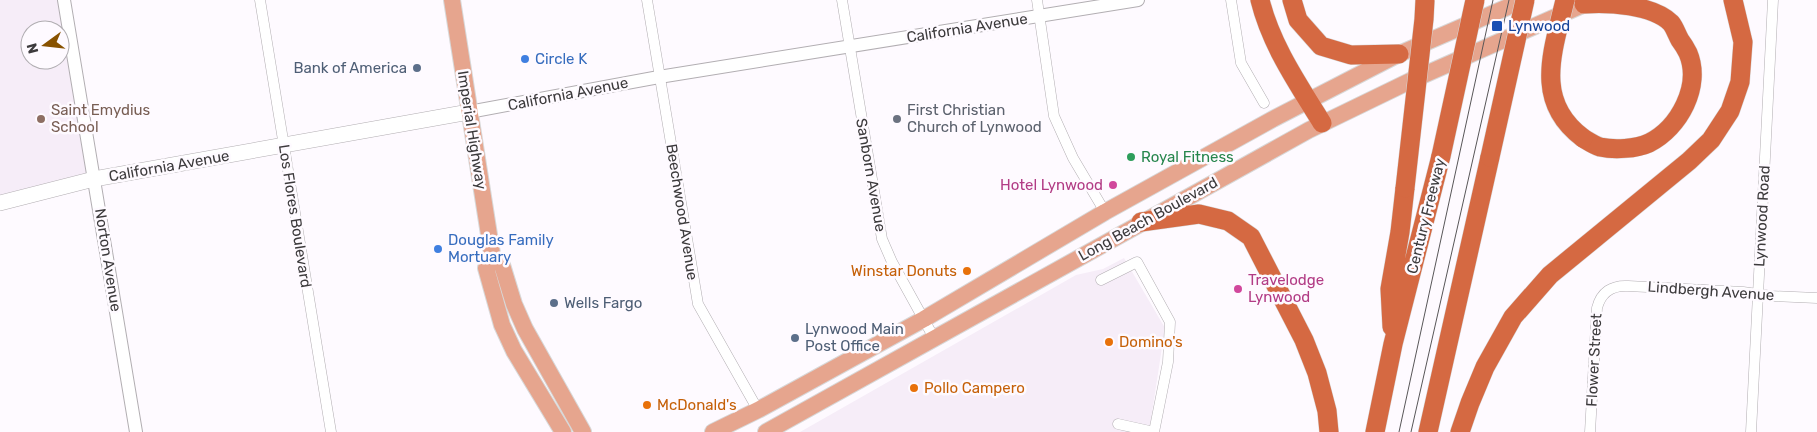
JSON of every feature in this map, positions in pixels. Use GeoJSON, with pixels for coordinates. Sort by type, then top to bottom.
{"type":"FeatureCollection","features":[{"type":"Feature","properties":{"kind":"highway"},"geometry":{"type":"LineString","coordinates":[[1260,0],[1267,26],[1274,41],[1322,123]]}},
{"type":"Feature","properties":{"kind":"highway"},"geometry":{"type":"LineString","coordinates":[[1292,0],[1298,20],[1321,46],[1351,55],[1399,54]]}},
{"type":"Feature","properties":{"kind":"highway"},"geometry":{"type":"LineString","coordinates":[[1394,344],[1390,289],[1400,232],[1425,0]]}},
{"type":"Feature","properties":{"kind":"highway","name":"Century Freeway"},"geometry":{"type":"LineString","coordinates":[[1375,432],[1394,344],[1441,156],[1475,0]]}},
{"type":"Feature","properties":{"kind":"highway"},"geometry":{"type":"LineString","coordinates":[[1428,432],[1524,0]]}},
{"type":"Feature","properties":{"kind":"highway"},"geometry":{"type":"LineString","coordinates":[[1565,0],[1550,65],[1551,91],[1559,112],[1570,128],[1583,138],[1599,146],[1621,148],[1647,144],[1664,134],[1679,116],[1690,94],[1692,72],[1688,54],[1670,23],[1645,9],[1602,2],[1589,2]]}},
{"type":"Feature","properties":{"kind":"highway"},"geometry":{"type":"LineString","coordinates":[[1460,432],[1485,367],[1513,318],[1550,275],[1689,161],[1711,140],[1730,111],[1740,82],[1744,42],[1733,0]]}},
{"type":"Feature","properties":{"kind":"highway"},"geometry":{"type":"LineString","coordinates":[[1141,222],[1199,214],[1228,220],[1250,237],[1304,340],[1317,373],[1327,411],[1329,432]]}},
{"type":"Feature","properties":{"kind":"main road","name":"Imperial Highway"},"geometry":{"type":"LineString","coordinates":[[452,0],[468,112],[493,260]]}},
{"type":"Feature","properties":{"kind":"main road","name":"Long Beach Boulevard"},"geometry":{"type":"LineString","coordinates":[[714,432],[924,319],[1105,212],[1308,100],[1399,54],[1524,0]]}},
{"type":"Feature","properties":{"kind":"main road","name":"Long Beach Boulevard"},"geometry":{"type":"LineString","coordinates":[[768,431],[1322,123],[1410,81],[1589,2]]}},
{"type":"Feature","properties":{"kind":"main road","name":"California Avenue"},"geometry":{"type":"LineString","coordinates":[[0,203],[94,179],[468,112]]}},
{"type":"Feature","properties":{"kind":"main road","name":"Imperial Highway"},"geometry":{"type":"LineString","coordinates":[[493,260],[486,268],[502,325],[514,351],[563,432]]}},
{"type":"Feature","properties":{"kind":"main road","name":"Imperial Highway"},"geometry":{"type":"LineString","coordinates":[[493,260],[502,265],[514,304],[525,329],[583,432]]}},
{"type":"Feature","properties":{"kind":"street","name":"Norton Avenue"},"geometry":{"type":"LineString","coordinates":[[64,0],[136,432]]}},
{"type":"Feature","properties":{"kind":"street","name":"Los Flores Boulevard"},"geometry":{"type":"LineString","coordinates":[[260,0],[331,432]]}},
{"type":"Feature","properties":{"kind":"street","name":"Beechwood Avenue"},"geometry":{"type":"LineString","coordinates":[[647,0],[698,304],[758,410]]}},
{"type":"Feature","properties":{"kind":"street","name":"Sanborn Avenue"},"geometry":{"type":"LineString","coordinates":[[842,0],[882,239],[892,262],[934,338]]}},
{"type":"Feature","properties":{"kind":"street"},"geometry":{"type":"LineString","coordinates":[[1037,0],[1054,116],[1074,158],[1105,212]]}},
{"type":"Feature","properties":{"kind":"street","name":"California Avenue"},"geometry":{"type":"LineString","coordinates":[[468,112],[660,77],[1138,0]]}},
{"type":"Feature","properties":{"kind":"street"},"geometry":{"type":"LineString","coordinates":[[1231,0],[1241,63],[1264,103]]}},
{"type":"Feature","properties":{"kind":"street","name":"Lynwood Road"},"geometry":{"type":"LineString","coordinates":[[1751,432],[1773,0]]}},
{"type":"Feature","properties":{"kind":"street"},"geometry":{"type":"LineString","coordinates":[[1101,280],[1137,262],[1170,322],[1168,362],[1154,432],[1118,424]]}},
{"type":"Feature","properties":{"kind":"street","name":"Lindbergh Avenue"},"geometry":{"type":"LineString","coordinates":[[1606,291],[1622,286],[1817,298]]}},
{"type":"Feature","properties":{"kind":"street","name":"Flower Street"},"geometry":{"type":"LineString","coordinates":[[1590,432],[1597,308],[1600,299],[1606,291]]}},
{"type":"Feature","properties":{"kind":"shaded area","name":"Saint Emydius School"},"geometry":{"type":"Polygon","coordinates":[[[0,0],[62,0],[65,20],[20,20],[20,70],[70,70],[70,46],[93,178],[0,201],[0,0]]]}},
{"type":"Feature","properties":{"kind":"shaded area"},"geometry":{"type":"Polygon","coordinates":[[[1124,258],[1165,328],[1149,432],[800,432],[1076,275],[1103,269],[1124,258]]]}},
{"type":"Feature","properties":{"kind":"tram line"},"geometry":{"type":"LineString","coordinates":[[1399,432],[1493,0]]}},
{"type":"Feature","properties":{"kind":"tram line"},"geometry":{"type":"LineString","coordinates":[[1411,432],[1509,0]]}},
{"type":"Feature","properties":{"kind":"place","name":"Lynwood"},"geometry":{"type":"Point","coordinates":[1497,26]}},
{"type":"Feature","properties":{"kind":"place","name":"Circle K"},"geometry":{"type":"Point","coordinates":[525,59]}},
{"type":"Feature","properties":{"kind":"place","name":"Bank of America"},"geometry":{"type":"Point","coordinates":[417,68]}},
{"type":"Feature","properties":{"kind":"place","name":"Saint Emydius School"},"geometry":{"type":"Point","coordinates":[41,119]}},
{"type":"Feature","properties":{"kind":"place","name":"First Christian Church of Lynwood"},"geometry":{"type":"Point","coordinates":[897,119]}},
{"type":"Feature","properties":{"kind":"place","name":"Royal Fitness"},"geometry":{"type":"Point","coordinates":[1131,157]}},
{"type":"Feature","properties":{"kind":"place","name":"Hotel Lynwood"},"geometry":{"type":"Point","coordinates":[1113,185]}},
{"type":"Feature","properties":{"kind":"place","name":"Douglas Family Mortuary"},"geometry":{"type":"Point","coordinates":[438,249]}},
{"type":"Feature","properties":{"kind":"place","name":"Winstar Donuts"},"geometry":{"type":"Point","coordinates":[967,271]}},
{"type":"Feature","properties":{"kind":"place","name":"Travelodge Lynwood"},"geometry":{"type":"Point","coordinates":[1238,289]}},
{"type":"Feature","properties":{"kind":"place","name":"Wells Fargo"},"geometry":{"type":"Point","coordinates":[554,303]}},
{"type":"Feature","properties":{"kind":"place","name":"Lynwood Main Post Office"},"geometry":{"type":"Point","coordinates":[795,338]}},
{"type":"Feature","properties":{"kind":"place","name":"Domino's"},"geometry":{"type":"Point","coordinates":[1109,342]}},
{"type":"Feature","properties":{"kind":"place","name":"Pollo Campero"},"geometry":{"type":"Point","coordinates":[914,388]}},
{"type":"Feature","properties":{"kind":"place","name":"McDonald's"},"geometry":{"type":"Point","coordinates":[647,405]}}]}
